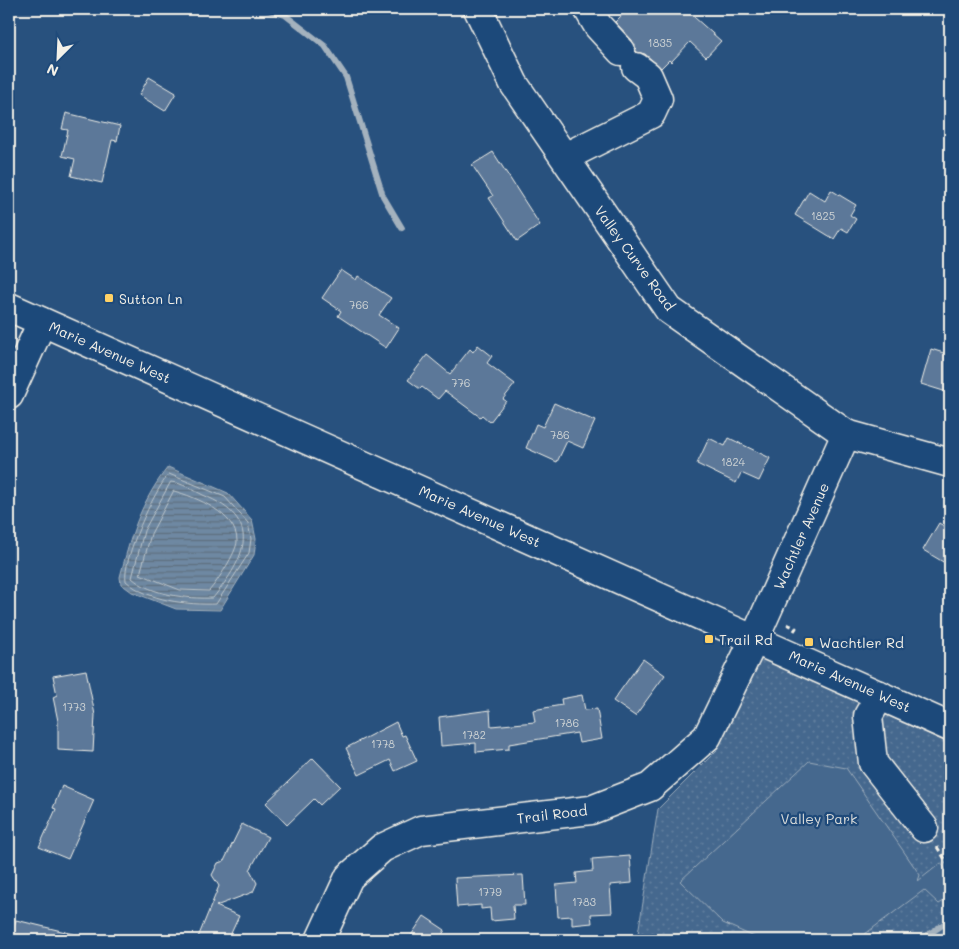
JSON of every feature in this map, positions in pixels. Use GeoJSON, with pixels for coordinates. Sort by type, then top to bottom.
{"type":"FeatureCollection","features":[{"type":"Feature","properties":{"kind":"street","name":"Valley Curve Road"},"geometry":{"type":"LineString","coordinates":[[478,9],[514,84],[669,310],[846,434],[950,463]]}},
{"type":"Feature","properties":{"kind":"street"},"geometry":{"type":"LineString","coordinates":[[565,158],[651,114],[658,99],[648,76],[598,26],[588,9]]}},
{"type":"Feature","properties":{"kind":"street","name":"Marie Avenue West"},"geometry":{"type":"LineString","coordinates":[[9,307],[755,638],[950,727]]}},
{"type":"Feature","properties":{"kind":"street"},"geometry":{"type":"LineString","coordinates":[[9,395],[42,322]]}},
{"type":"Feature","properties":{"kind":"street","name":"Wachtler Avenue"},"geometry":{"type":"LineString","coordinates":[[755,638],[846,434]]}},
{"type":"Feature","properties":{"kind":"street","name":"Trail Road"},"geometry":{"type":"LineString","coordinates":[[320,940],[349,878],[382,848],[421,830],[591,810],[650,787],[707,738],[755,638]]}},
{"type":"Feature","properties":{"kind":"street"},"geometry":{"type":"LineString","coordinates":[[880,695],[868,716],[874,763],[924,828]]}},
{"type":"Feature","properties":{"kind":"green space","name":"Valley Park"},"geometry":{"type":"Polygon","coordinates":[[[760,657],[950,744],[950,940],[637,940],[658,809],[717,750],[760,657]]]}},
{"type":"Feature","properties":{"kind":"green space"},"geometry":{"type":"Polygon","coordinates":[[[809,761],[846,768],[920,875],[918,881],[941,863],[950,876],[950,897],[939,904],[924,890],[857,940],[761,940],[723,923],[680,881],[809,761]]]}},
{"type":"Feature","properties":{"kind":"water"},"geometry":{"type":"Polygon","coordinates":[[[168,467],[228,493],[252,520],[256,539],[254,555],[220,610],[176,609],[132,592],[121,584],[120,577],[128,547],[143,507],[158,480],[168,467]]]}},
{"type":"Feature","properties":{"kind":"building"},"geometry":{"type":"Polygon","coordinates":[[[628,9],[685,9],[721,41],[706,57],[690,42],[671,62],[669,60],[661,68],[645,54],[636,52],[632,40],[615,22],[628,9]]]}},
{"type":"Feature","properties":{"kind":"building"},"geometry":{"type":"Polygon","coordinates":[[[149,77],[176,93],[165,111],[139,95],[149,77]]]}},
{"type":"Feature","properties":{"kind":"building"},"geometry":{"type":"Polygon","coordinates":[[[66,113],[120,126],[117,141],[112,140],[102,183],[71,176],[75,159],[62,156],[68,130],[62,129],[66,113]]]}},
{"type":"Feature","properties":{"kind":"building"},"geometry":{"type":"Polygon","coordinates":[[[493,152],[540,225],[517,241],[489,198],[493,196],[472,165],[493,152]]]}},
{"type":"Feature","properties":{"kind":"building"},"geometry":{"type":"Polygon","coordinates":[[[831,190],[856,205],[850,215],[856,219],[848,232],[841,228],[834,239],[795,215],[809,191],[825,201],[831,190]]]}},
{"type":"Feature","properties":{"kind":"building"},"geometry":{"type":"Polygon","coordinates":[[[341,270],[356,280],[358,276],[391,298],[379,315],[399,328],[386,348],[338,316],[341,311],[322,298],[341,270]]]}},
{"type":"Feature","properties":{"kind":"building"},"geometry":{"type":"Polygon","coordinates":[[[478,345],[492,356],[487,363],[515,384],[503,399],[506,401],[490,422],[482,415],[480,417],[445,391],[438,399],[422,387],[420,389],[408,380],[427,355],[450,374],[470,349],[473,352],[478,345]]]}},
{"type":"Feature","properties":{"kind":"building"},"geometry":{"type":"Polygon","coordinates":[[[931,349],[950,355],[950,393],[921,384],[931,349]]]}},
{"type":"Feature","properties":{"kind":"building"},"geometry":{"type":"Polygon","coordinates":[[[554,403],[595,421],[583,448],[567,441],[557,462],[526,448],[536,424],[543,427],[554,403]]]}},
{"type":"Feature","properties":{"kind":"building"},"geometry":{"type":"Polygon","coordinates":[[[709,438],[725,446],[729,438],[770,458],[759,481],[741,473],[736,483],[697,464],[709,438]]]}},
{"type":"Feature","properties":{"kind":"building"},"geometry":{"type":"Polygon","coordinates":[[[939,523],[950,530],[950,566],[923,550],[939,523]]]}},
{"type":"Feature","properties":{"kind":"building"},"geometry":{"type":"Polygon","coordinates":[[[643,659],[665,675],[635,716],[613,701],[643,659]]]}},
{"type":"Feature","properties":{"kind":"building"},"geometry":{"type":"Polygon","coordinates":[[[86,670],[95,715],[93,752],[58,750],[58,721],[53,697],[57,695],[53,676],[86,670]]]}},
{"type":"Feature","properties":{"kind":"building"},"geometry":{"type":"Polygon","coordinates":[[[582,695],[585,710],[597,709],[602,739],[579,743],[577,733],[509,744],[509,749],[476,752],[476,743],[441,746],[439,717],[490,710],[491,726],[535,722],[533,710],[562,705],[561,699],[582,695]]]}},
{"type":"Feature","properties":{"kind":"building"},"geometry":{"type":"Polygon","coordinates":[[[396,722],[402,736],[405,735],[417,761],[395,771],[390,760],[359,775],[346,748],[396,722]]]}},
{"type":"Feature","properties":{"kind":"building"},"geometry":{"type":"Polygon","coordinates":[[[313,758],[340,786],[320,805],[314,799],[287,825],[266,803],[313,758]]]}},
{"type":"Feature","properties":{"kind":"building"},"geometry":{"type":"Polygon","coordinates":[[[62,786],[94,800],[68,859],[39,847],[56,809],[53,808],[62,786]]]}},
{"type":"Feature","properties":{"kind":"building"},"geometry":{"type":"Polygon","coordinates":[[[242,824],[268,837],[250,870],[257,883],[253,892],[216,906],[239,916],[228,940],[197,940],[219,886],[212,875],[218,863],[224,861],[242,824]]]}},
{"type":"Feature","properties":{"kind":"building"},"geometry":{"type":"Polygon","coordinates":[[[630,856],[632,883],[610,885],[612,913],[591,914],[592,923],[572,925],[572,916],[558,917],[556,885],[577,883],[576,873],[593,871],[592,859],[630,856]]]}},
{"type":"Feature","properties":{"kind":"building"},"geometry":{"type":"Polygon","coordinates":[[[523,875],[525,905],[513,905],[514,919],[491,921],[490,908],[481,909],[481,905],[457,907],[455,878],[523,875]]]}},
{"type":"Feature","properties":{"kind":"building"},"geometry":{"type":"Polygon","coordinates":[[[424,916],[445,930],[439,940],[408,940],[424,916]]]}},
{"type":"Feature","properties":{"kind":"building"},"geometry":{"type":"Polygon","coordinates":[[[16,920],[74,934],[73,940],[9,940],[16,920]]]}},
{"type":"Feature","properties":{"kind":"waterway"},"geometry":{"type":"LineString","coordinates":[[265,9],[285,15],[325,46],[346,77],[383,196],[402,228]]}},
{"type":"Feature","properties":{"kind":"waterway"},"geometry":{"type":"LineString","coordinates":[[920,940],[950,920]]}},
{"type":"Feature","properties":{"kind":"place","name":"Sutton Ln"},"geometry":{"type":"Point","coordinates":[109,298]}},
{"type":"Feature","properties":{"kind":"place","name":"Trail Rd"},"geometry":{"type":"Point","coordinates":[709,639]}},
{"type":"Feature","properties":{"kind":"place","name":"Wachtler Rd"},"geometry":{"type":"Point","coordinates":[809,642]}}]}
